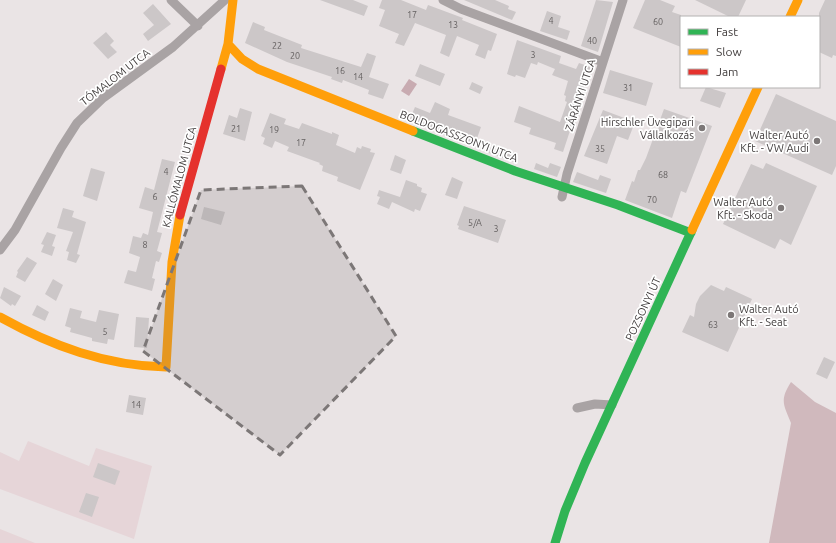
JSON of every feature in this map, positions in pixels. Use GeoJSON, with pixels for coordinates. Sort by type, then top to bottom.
{"type":"FeatureCollection","features":[{"type":"Feature","properties":{"kind":"street"},"geometry":{"type":"LineString","coordinates":[[172,0],[198,26]]}},
{"type":"Feature","properties":{"kind":"street","name":"TÓMALOM UTCA"},"geometry":{"type":"LineString","coordinates":[[0,250],[15,230],[61,148],[78,123],[103,98],[173,48],[225,0]]}},
{"type":"Feature","properties":{"kind":"street"},"geometry":{"type":"LineString","coordinates":[[228,44],[233,0]]}},
{"type":"Feature","properties":{"kind":"street"},"geometry":{"type":"LineString","coordinates":[[443,0],[461,9],[603,62]]}},
{"type":"Feature","properties":{"kind":"street","name":"ZÁRÁNYI UTCA"},"geometry":{"type":"LineString","coordinates":[[563,193],[623,0]]}},
{"type":"Feature","properties":{"kind":"street"},"geometry":{"type":"LineString","coordinates":[[790,16],[798,0]]}},
{"type":"Feature","properties":{"kind":"street","name":"BOLDOGASSZONYI UTCA"},"geometry":{"type":"LineString","coordinates":[[228,44],[233,52],[251,66],[563,193],[618,205],[691,233]]}},
{"type":"Feature","properties":{"kind":"street","name":"KALLÓMALOM UTCA"},"geometry":{"type":"LineString","coordinates":[[0,317],[16,327],[90,356],[132,366],[166,366],[172,262],[180,214],[228,44]]}},
{"type":"Feature","properties":{"kind":"street","name":"POZSONYI ÚT"},"geometry":{"type":"LineString","coordinates":[[555,543],[565,511],[758,88]]}},
{"type":"Feature","properties":{"kind":"street"},"geometry":{"type":"LineString","coordinates":[[578,408],[595,404],[612,406]]}},
{"type":"Feature","properties":{"kind":"highlighted area"},"geometry":{"type":"Polygon","coordinates":[[[302,186],[396,336],[280,455],[143,351],[201,190],[302,186]]]}},
{"type":"Feature","properties":{"kind":"shaded area"},"geometry":{"type":"Polygon","coordinates":[[[409,79],[417,84],[409,96],[401,91],[409,79]]]}},
{"type":"Feature","properties":{"kind":"shaded area"},"geometry":{"type":"Polygon","coordinates":[[[791,382],[815,402],[836,413],[836,543],[769,543],[791,423],[786,412],[784,399],[787,388],[791,382]]]}},
{"type":"Feature","properties":{"kind":"shaded area"},"geometry":{"type":"Polygon","coordinates":[[[28,441],[89,466],[96,448],[152,466],[134,539],[0,489],[0,452],[19,461],[28,441]]]}},
{"type":"Feature","properties":{"kind":"shaded area"},"geometry":{"type":"Polygon","coordinates":[[[0,529],[35,543],[0,543],[0,529]]]}},
{"type":"Feature","properties":{"kind":"building"},"geometry":{"type":"Polygon","coordinates":[[[320,0],[353,0],[368,6],[364,16],[320,0]]]}},
{"type":"Feature","properties":{"kind":"building"},"geometry":{"type":"Polygon","coordinates":[[[382,0],[401,0],[426,10],[428,5],[463,18],[462,20],[497,34],[491,51],[488,50],[485,59],[475,55],[479,45],[457,36],[449,57],[440,53],[446,35],[415,23],[404,46],[395,43],[399,34],[379,26],[385,10],[379,8],[382,0]]]}},
{"type":"Feature","properties":{"kind":"building"},"geometry":{"type":"Polygon","coordinates":[[[464,0],[495,0],[509,6],[508,9],[516,12],[512,20],[464,0]]]}},
{"type":"Feature","properties":{"kind":"building"},"geometry":{"type":"Polygon","coordinates":[[[596,0],[613,2],[598,52],[581,46],[596,0]]]}},
{"type":"Feature","properties":{"kind":"building"},"geometry":{"type":"Polygon","coordinates":[[[645,0],[660,0],[675,6],[672,12],[681,15],[680,47],[633,28],[645,0]]]}},
{"type":"Feature","properties":{"kind":"building"},"geometry":{"type":"Polygon","coordinates":[[[695,0],[746,0],[738,16],[728,16],[695,0]]]}},
{"type":"Feature","properties":{"kind":"building"},"geometry":{"type":"Polygon","coordinates":[[[825,0],[836,0],[836,56],[833,55],[832,58],[820,52],[819,13],[825,0]]]}},
{"type":"Feature","properties":{"kind":"building"},"geometry":{"type":"Polygon","coordinates":[[[153,4],[171,24],[148,41],[143,34],[154,25],[143,13],[153,4]]]}},
{"type":"Feature","properties":{"kind":"building"},"geometry":{"type":"Polygon","coordinates":[[[547,11],[561,16],[558,27],[570,31],[567,40],[540,31],[547,11]]]}},
{"type":"Feature","properties":{"kind":"building"},"geometry":{"type":"Polygon","coordinates":[[[253,22],[265,27],[264,30],[302,45],[301,48],[361,67],[367,53],[376,56],[369,77],[389,84],[383,99],[368,94],[369,90],[343,80],[342,83],[331,79],[332,77],[287,62],[245,43],[253,22]]]}},
{"type":"Feature","properties":{"kind":"building"},"geometry":{"type":"Polygon","coordinates":[[[106,32],[114,41],[110,45],[117,52],[108,59],[93,43],[106,32]]]}},
{"type":"Feature","properties":{"kind":"building"},"geometry":{"type":"Polygon","coordinates":[[[517,40],[561,56],[559,63],[576,69],[579,63],[591,67],[563,152],[554,149],[556,143],[529,134],[531,128],[514,122],[519,106],[560,122],[567,102],[565,101],[566,96],[564,95],[568,81],[552,75],[555,69],[538,62],[537,65],[531,63],[525,78],[507,74],[517,40]]]}},
{"type":"Feature","properties":{"kind":"building"},"geometry":{"type":"Polygon","coordinates":[[[420,64],[445,74],[440,86],[415,76],[420,64]]]}},
{"type":"Feature","properties":{"kind":"building"},"geometry":{"type":"Polygon","coordinates":[[[610,70],[653,83],[646,106],[603,93],[610,70]]]}},
{"type":"Feature","properties":{"kind":"building"},"geometry":{"type":"Polygon","coordinates":[[[472,82],[483,87],[480,94],[469,89],[472,82]]]}},
{"type":"Feature","properties":{"kind":"building"},"geometry":{"type":"Polygon","coordinates":[[[706,88],[726,93],[720,108],[700,101],[706,88]]]}},
{"type":"Feature","properties":{"kind":"building"},"geometry":{"type":"Polygon","coordinates":[[[776,94],[836,121],[836,166],[832,175],[755,141],[776,94]]]}},
{"type":"Feature","properties":{"kind":"building"},"geometry":{"type":"Polygon","coordinates":[[[435,102],[450,109],[448,115],[481,127],[474,147],[409,121],[415,107],[430,113],[435,102]]]}},
{"type":"Feature","properties":{"kind":"building"},"geometry":{"type":"Polygon","coordinates":[[[240,108],[252,112],[245,141],[223,134],[229,115],[237,118],[240,108]]]}},
{"type":"Feature","properties":{"kind":"building"},"geometry":{"type":"Polygon","coordinates":[[[664,109],[712,126],[686,193],[681,191],[672,218],[625,200],[632,181],[634,182],[638,170],[640,170],[646,158],[664,109]]]}},
{"type":"Feature","properties":{"kind":"building"},"geometry":{"type":"Polygon","coordinates":[[[603,110],[635,122],[628,140],[617,136],[607,164],[584,156],[603,110]]]}},
{"type":"Feature","properties":{"kind":"building"},"geometry":{"type":"Polygon","coordinates":[[[270,113],[286,119],[284,124],[299,129],[302,123],[332,134],[332,132],[339,135],[336,145],[355,153],[357,147],[361,149],[362,146],[371,149],[370,152],[375,153],[360,190],[337,181],[338,177],[322,171],[323,166],[319,164],[320,163],[287,151],[289,147],[275,141],[272,148],[263,144],[265,138],[261,136],[270,113]]]}},
{"type":"Feature","properties":{"kind":"building"},"geometry":{"type":"Polygon","coordinates":[[[491,147],[516,156],[514,162],[489,153],[491,147]]]}},
{"type":"Feature","properties":{"kind":"building"},"geometry":{"type":"Polygon","coordinates":[[[395,155],[406,160],[401,174],[390,170],[395,155]]]}},
{"type":"Feature","properties":{"kind":"building"},"geometry":{"type":"Polygon","coordinates":[[[162,159],[175,162],[157,232],[162,233],[157,251],[162,253],[159,262],[156,261],[152,278],[155,279],[152,291],[124,283],[128,270],[136,272],[140,257],[129,253],[133,236],[141,238],[143,233],[148,235],[153,212],[139,208],[145,187],[154,190],[162,159]]]}},
{"type":"Feature","properties":{"kind":"building"},"geometry":{"type":"Polygon","coordinates":[[[536,163],[548,168],[550,163],[561,167],[557,177],[534,169],[536,163]]]}},
{"type":"Feature","properties":{"kind":"building"},"geometry":{"type":"Polygon","coordinates":[[[766,163],[817,186],[791,245],[780,239],[775,249],[723,224],[751,164],[763,169],[766,163]]]}},
{"type":"Feature","properties":{"kind":"building"},"geometry":{"type":"Polygon","coordinates":[[[91,168],[105,172],[97,201],[83,196],[91,168]]]}},
{"type":"Feature","properties":{"kind":"building"},"geometry":{"type":"Polygon","coordinates":[[[577,172],[598,180],[600,175],[611,179],[606,193],[573,182],[577,172]]]}},
{"type":"Feature","properties":{"kind":"building"},"geometry":{"type":"Polygon","coordinates":[[[452,177],[463,182],[457,199],[445,195],[452,177]]]}},
{"type":"Feature","properties":{"kind":"building"},"geometry":{"type":"Polygon","coordinates":[[[406,180],[417,184],[417,186],[422,188],[421,192],[427,194],[420,211],[415,209],[414,212],[392,202],[389,209],[377,204],[380,197],[377,196],[379,190],[400,197],[406,180]]]}},
{"type":"Feature","properties":{"kind":"building"},"geometry":{"type":"Polygon","coordinates":[[[464,206],[506,220],[498,243],[458,229],[459,226],[457,225],[464,206]]]}},
{"type":"Feature","properties":{"kind":"building"},"geometry":{"type":"Polygon","coordinates":[[[204,207],[225,212],[221,225],[201,219],[204,207]]]}},
{"type":"Feature","properties":{"kind":"building"},"geometry":{"type":"Polygon","coordinates":[[[63,208],[74,211],[72,217],[86,222],[77,254],[80,255],[76,263],[67,260],[69,252],[66,251],[73,232],[57,228],[63,208]]]}},
{"type":"Feature","properties":{"kind":"building"},"geometry":{"type":"Polygon","coordinates":[[[47,232],[56,235],[52,246],[55,247],[52,256],[41,252],[44,245],[41,244],[47,232]]]}},
{"type":"Feature","properties":{"kind":"building"},"geometry":{"type":"Polygon","coordinates":[[[27,257],[37,263],[25,282],[16,277],[17,271],[27,257]]]}},
{"type":"Feature","properties":{"kind":"building"},"geometry":{"type":"Polygon","coordinates":[[[53,279],[63,285],[56,301],[45,294],[53,279]]]}},
{"type":"Feature","properties":{"kind":"building"},"geometry":{"type":"Polygon","coordinates":[[[711,285],[724,291],[726,287],[752,299],[728,352],[682,332],[690,315],[694,317],[696,304],[700,296],[711,285]]]}},
{"type":"Feature","properties":{"kind":"building"},"geometry":{"type":"Polygon","coordinates":[[[4,287],[21,296],[15,306],[12,304],[11,306],[0,298],[4,287]]]}},
{"type":"Feature","properties":{"kind":"building"},"geometry":{"type":"Polygon","coordinates":[[[37,305],[49,312],[45,321],[32,315],[37,305]]]}},
{"type":"Feature","properties":{"kind":"building"},"geometry":{"type":"Polygon","coordinates":[[[70,308],[82,311],[80,318],[96,322],[99,310],[119,314],[114,340],[108,339],[107,344],[92,341],[92,338],[70,332],[71,328],[65,326],[70,308]]]}},
{"type":"Feature","properties":{"kind":"building"},"geometry":{"type":"Polygon","coordinates":[[[136,317],[149,318],[147,348],[134,347],[136,317]]]}},
{"type":"Feature","properties":{"kind":"building"},"geometry":{"type":"Polygon","coordinates":[[[824,357],[835,362],[827,379],[816,374],[824,357]]]}},
{"type":"Feature","properties":{"kind":"building"},"geometry":{"type":"Polygon","coordinates":[[[129,395],[146,398],[143,415],[126,412],[129,395]]]}},
{"type":"Feature","properties":{"kind":"building"},"geometry":{"type":"Polygon","coordinates":[[[98,463],[120,471],[115,485],[93,477],[98,463]]]}},
{"type":"Feature","properties":{"kind":"building"},"geometry":{"type":"Polygon","coordinates":[[[86,493],[99,497],[92,517],[79,512],[86,493]]]}},
{"type":"Feature","properties":{"kind":"traffic: fast"},"geometry":{"type":"LineString","coordinates":[[413,131],[515,171],[618,205],[691,233]]}},
{"type":"Feature","properties":{"kind":"traffic: fast"},"geometry":{"type":"LineString","coordinates":[[555,543],[565,511],[585,463],[692,230]]}},
{"type":"Feature","properties":{"kind":"traffic: slow"},"geometry":{"type":"LineString","coordinates":[[221,69],[228,44],[233,0]]}},
{"type":"Feature","properties":{"kind":"traffic: slow"},"geometry":{"type":"LineString","coordinates":[[790,16],[798,0]]}},
{"type":"Feature","properties":{"kind":"traffic: slow"},"geometry":{"type":"LineString","coordinates":[[228,44],[242,59],[258,69],[413,131]]}},
{"type":"Feature","properties":{"kind":"traffic: slow"},"geometry":{"type":"LineString","coordinates":[[692,230],[758,88]]}},
{"type":"Feature","properties":{"kind":"traffic: slow"},"geometry":{"type":"LineString","coordinates":[[0,317],[39,337],[80,352],[122,363],[166,367],[172,262],[180,215]]}},
{"type":"Feature","properties":{"kind":"traffic: jam"},"geometry":{"type":"LineString","coordinates":[[180,215],[221,69]]}},
{"type":"Feature","properties":{"kind":"place","name":"Hirschler Üvegipari Vállalkozás"},"geometry":{"type":"Point","coordinates":[702,128]}},
{"type":"Feature","properties":{"kind":"place","name":"Walter Autó Kft. - VW Audi"},"geometry":{"type":"Point","coordinates":[817,141]}},
{"type":"Feature","properties":{"kind":"place","name":"Walter Autó Kft. - Skoda"},"geometry":{"type":"Point","coordinates":[781,208]}},
{"type":"Feature","properties":{"kind":"place","name":"Walter Autó Kft. - Seat"},"geometry":{"type":"Point","coordinates":[731,315]}}]}
